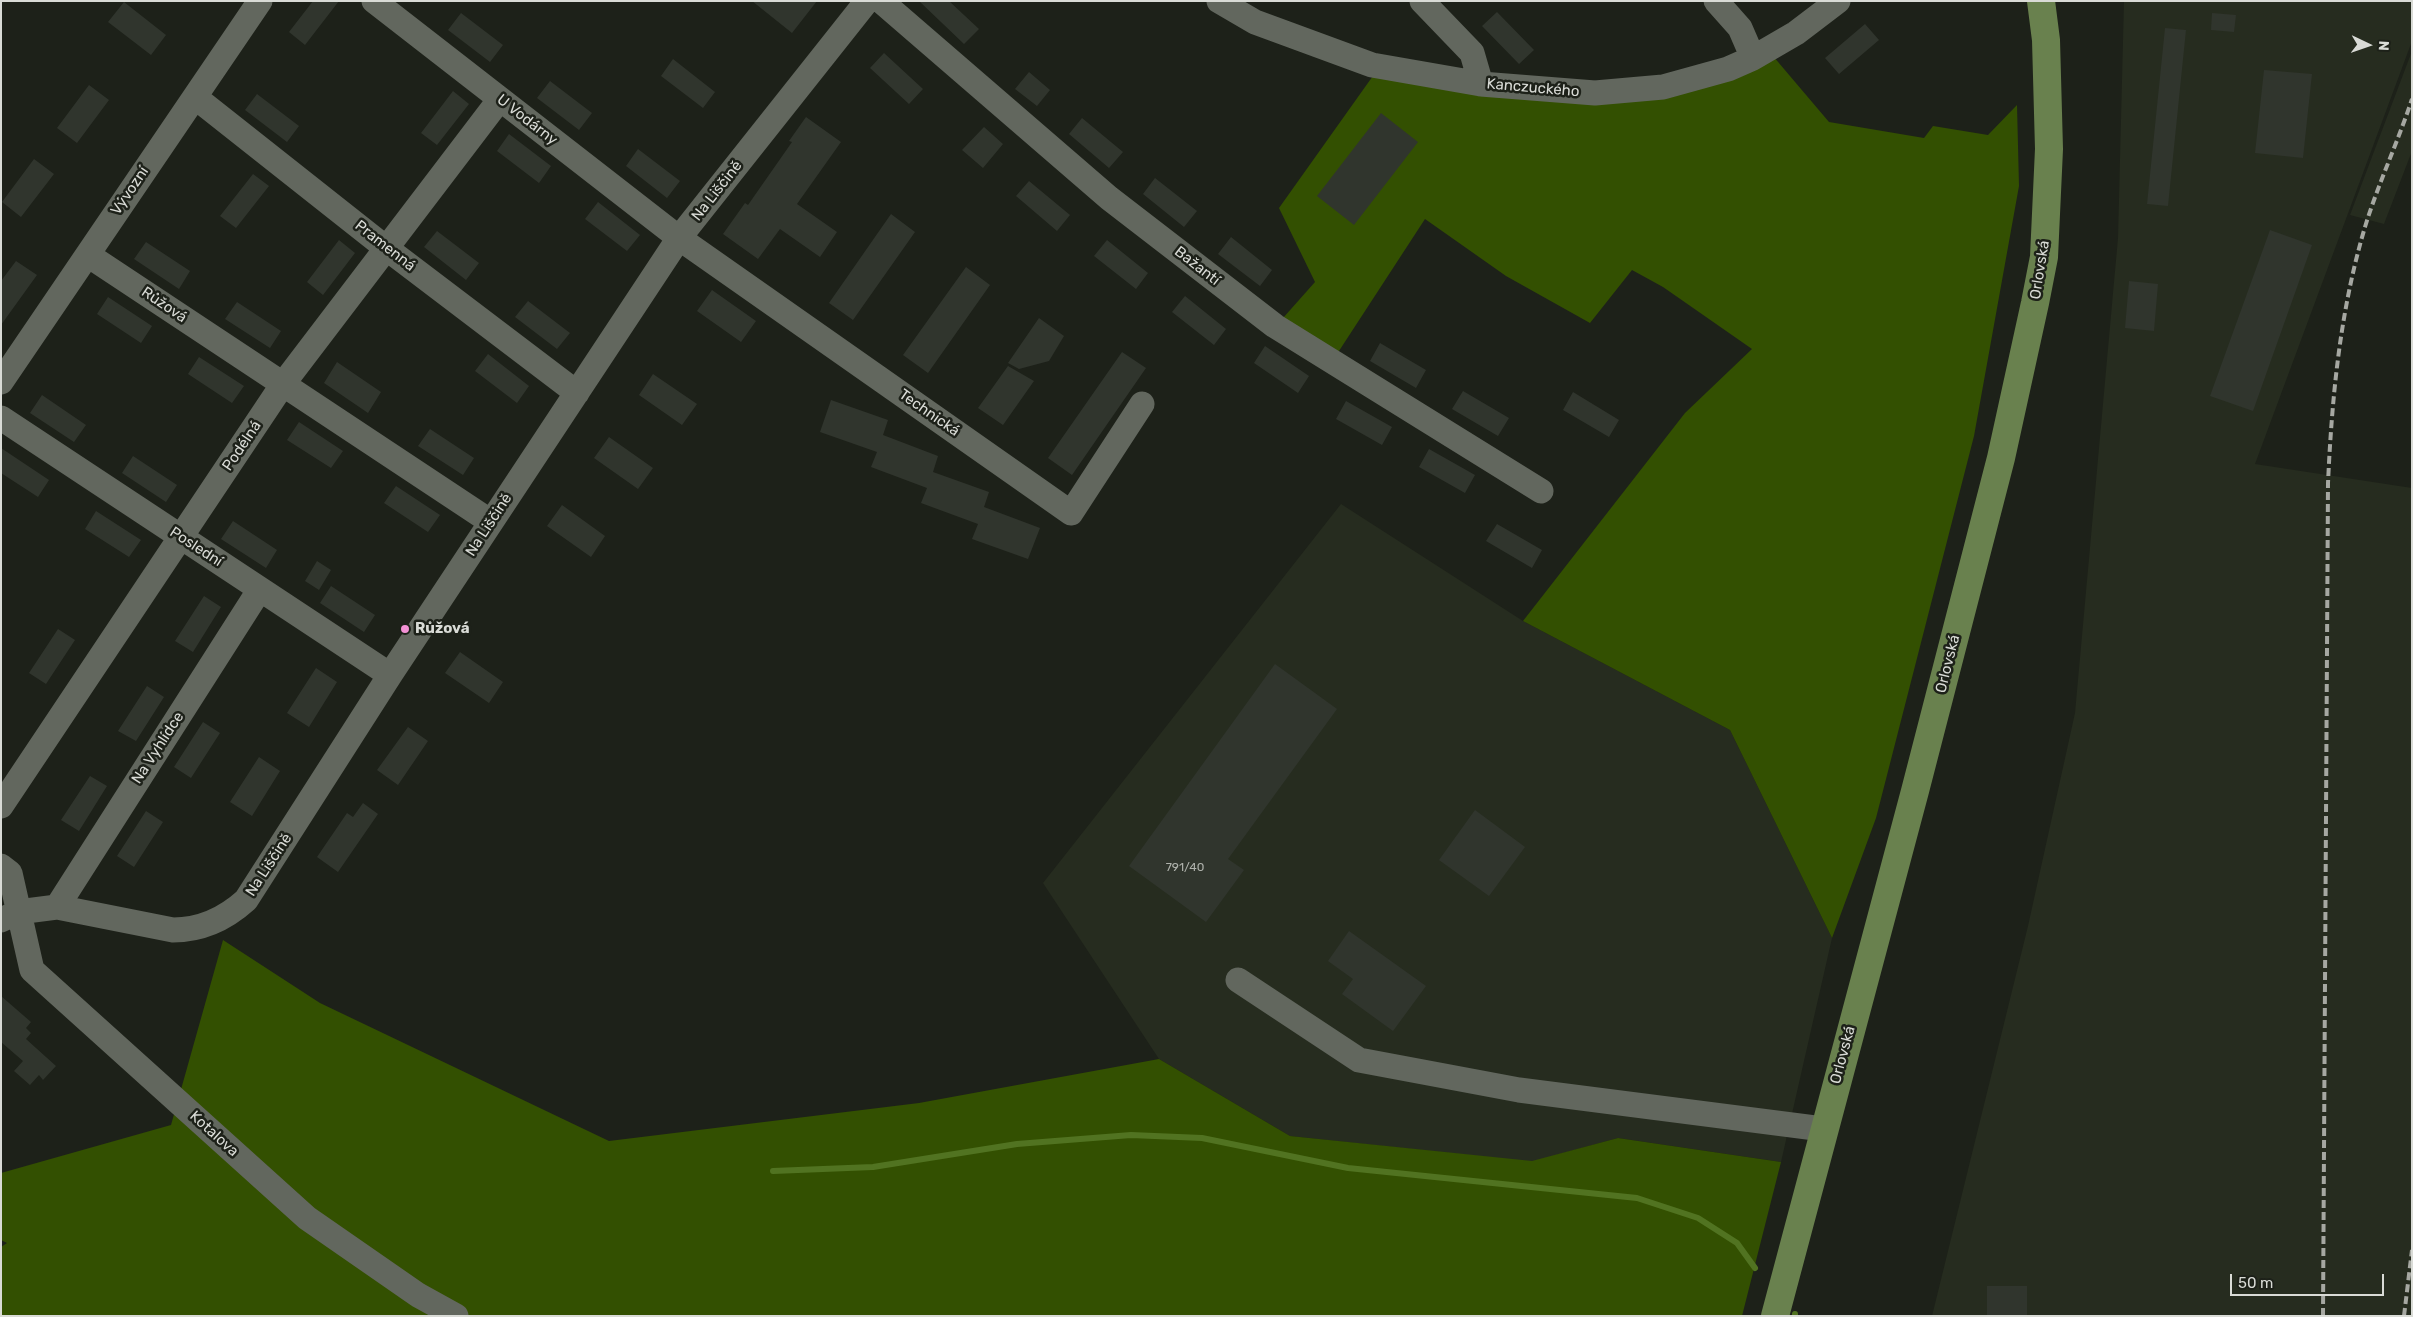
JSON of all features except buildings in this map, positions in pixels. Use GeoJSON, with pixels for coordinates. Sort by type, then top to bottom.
{"type":"FeatureCollection","features":[{"type":"Feature","properties":{"kind":"main road","name":"Orlovská"},"geometry":{"type":"LineString","coordinates":[[1774,1316],[2001,458],[2036,303],[2044,257],[2049,149],[2046,40],[2041,1]]}},
{"type":"Feature","properties":{"kind":"street","name":"Vývozní"},"geometry":{"type":"LineString","coordinates":[[1,382],[260,1]]}},
{"type":"Feature","properties":{"kind":"street","name":"U Vodárny"},"geometry":{"type":"LineString","coordinates":[[374,1],[679,238]]}},
{"type":"Feature","properties":{"kind":"street","name":"Na Liščině"},"geometry":{"type":"LineString","coordinates":[[10,916],[56,907],[173,930],[197,928],[231,913],[252,893],[390,675],[679,238],[867,1]]}},
{"type":"Feature","properties":{"kind":"street","name":"Bažantí"},"geometry":{"type":"LineString","coordinates":[[881,1],[1110,198],[1275,326],[1541,491]]}},
{"type":"Feature","properties":{"kind":"street","name":"Kanczuckého"},"geometry":{"type":"LineString","coordinates":[[1219,1],[1256,22],[1372,65],[1482,84],[1587,93],[1628,92],[1663,87],[1697,79],[1752,58],[1796,34],[1838,1]]}},
{"type":"Feature","properties":{"kind":"street"},"geometry":{"type":"LineString","coordinates":[[1422,1],[1472,53],[1482,84]]}},
{"type":"Feature","properties":{"kind":"street"},"geometry":{"type":"LineString","coordinates":[[1716,1],[1740,28],[1752,58]]}},
{"type":"Feature","properties":{"kind":"street","name":"Pramenná"},"geometry":{"type":"LineString","coordinates":[[195,97],[386,248],[577,392]]}},
{"type":"Feature","properties":{"kind":"street","name":"Podélná"},"geometry":{"type":"LineString","coordinates":[[1,806],[283,384],[500,99]]}},
{"type":"Feature","properties":{"kind":"street","name":"Technická"},"geometry":{"type":"LineString","coordinates":[[679,238],[1071,513],[1142,404]]}},
{"type":"Feature","properties":{"kind":"street","name":"Růžová"},"geometry":{"type":"LineString","coordinates":[[88,254],[491,522]]}},
{"type":"Feature","properties":{"kind":"street","name":"Poslední"},"geometry":{"type":"LineString","coordinates":[[1,418],[390,675]]}},
{"type":"Feature","properties":{"kind":"street","name":"Na Vyhlídce"},"geometry":{"type":"LineString","coordinates":[[56,907],[260,589]]}},
{"type":"Feature","properties":{"kind":"street"},"geometry":{"type":"LineString","coordinates":[[1,866],[10,873],[10,916]]}},
{"type":"Feature","properties":{"kind":"street","name":"Kotalova"},"geometry":{"type":"LineString","coordinates":[[10,916],[32,970],[307,1218],[418,1294],[456,1316]]}},
{"type":"Feature","properties":{"kind":"street"},"geometry":{"type":"LineString","coordinates":[[1238,980],[1359,1060],[1519,1090],[1823,1129]]}},
{"type":"Feature","properties":{"kind":"shaded area"},"geometry":{"type":"Polygon","coordinates":[[[2124,1],[2412,1],[2412,41],[2255,464],[2412,488],[2412,1316],[1932,1316],[2028,926],[2075,713],[2118,238],[2124,1]]]}},
{"type":"Feature","properties":{"kind":"shaded area"},"geometry":{"type":"Polygon","coordinates":[[[2412,51],[2412,151],[2384,224],[2350,215],[2412,51]]]}},
{"type":"Feature","properties":{"kind":"shaded area"},"geometry":{"type":"Polygon","coordinates":[[[1341,504],[1523,621],[1730,730],[1832,938],[1781,1162],[1618,1138],[1532,1162],[1290,1136],[1159,1059],[1043,883],[1341,504]]]}},
{"type":"Feature","properties":{"kind":"green space"},"geometry":{"type":"Polygon","coordinates":[[[1773,56],[1829,122],[1924,138],[1933,126],[1988,135],[2017,105],[2019,186],[1974,436],[1876,818],[1832,938],[1730,730],[1523,621],[1685,413],[1752,349],[1663,287],[1632,270],[1590,323],[1506,276],[1425,219],[1337,354],[1283,318],[1315,282],[1279,208],[1375,73],[1522,99],[1773,56]]]}},
{"type":"Feature","properties":{"kind":"green space"},"geometry":{"type":"Polygon","coordinates":[[[223,940],[320,1003],[609,1141],[919,1103],[1159,1059],[1290,1136],[1532,1161],[1618,1138],[1781,1162],[1742,1316],[1,1316],[1,1247],[7,1243],[1,1240],[1,1173],[171,1125],[223,940]]]}},
{"type":"Feature","properties":{"kind":"waterway"},"geometry":{"type":"LineString","coordinates":[[773,1171],[873,1167],[1017,1144],[1131,1135],[1202,1138],[1348,1168],[1637,1198],[1698,1218],[1737,1243],[1755,1268]]}},
{"type":"Feature","properties":{"kind":"railway"},"geometry":{"type":"LineString","coordinates":[[2323,1316],[2328,483],[2332,418],[2343,322],[2356,259],[2370,211],[2412,99]]}},
{"type":"Feature","properties":{"kind":"railway"},"geometry":{"type":"LineString","coordinates":[[2404,1316],[2412,1250]]}},
{"type":"Feature","properties":{"kind":"place","name":"Růžová"},"geometry":{"type":"Point","coordinates":[405,629]}}]}
